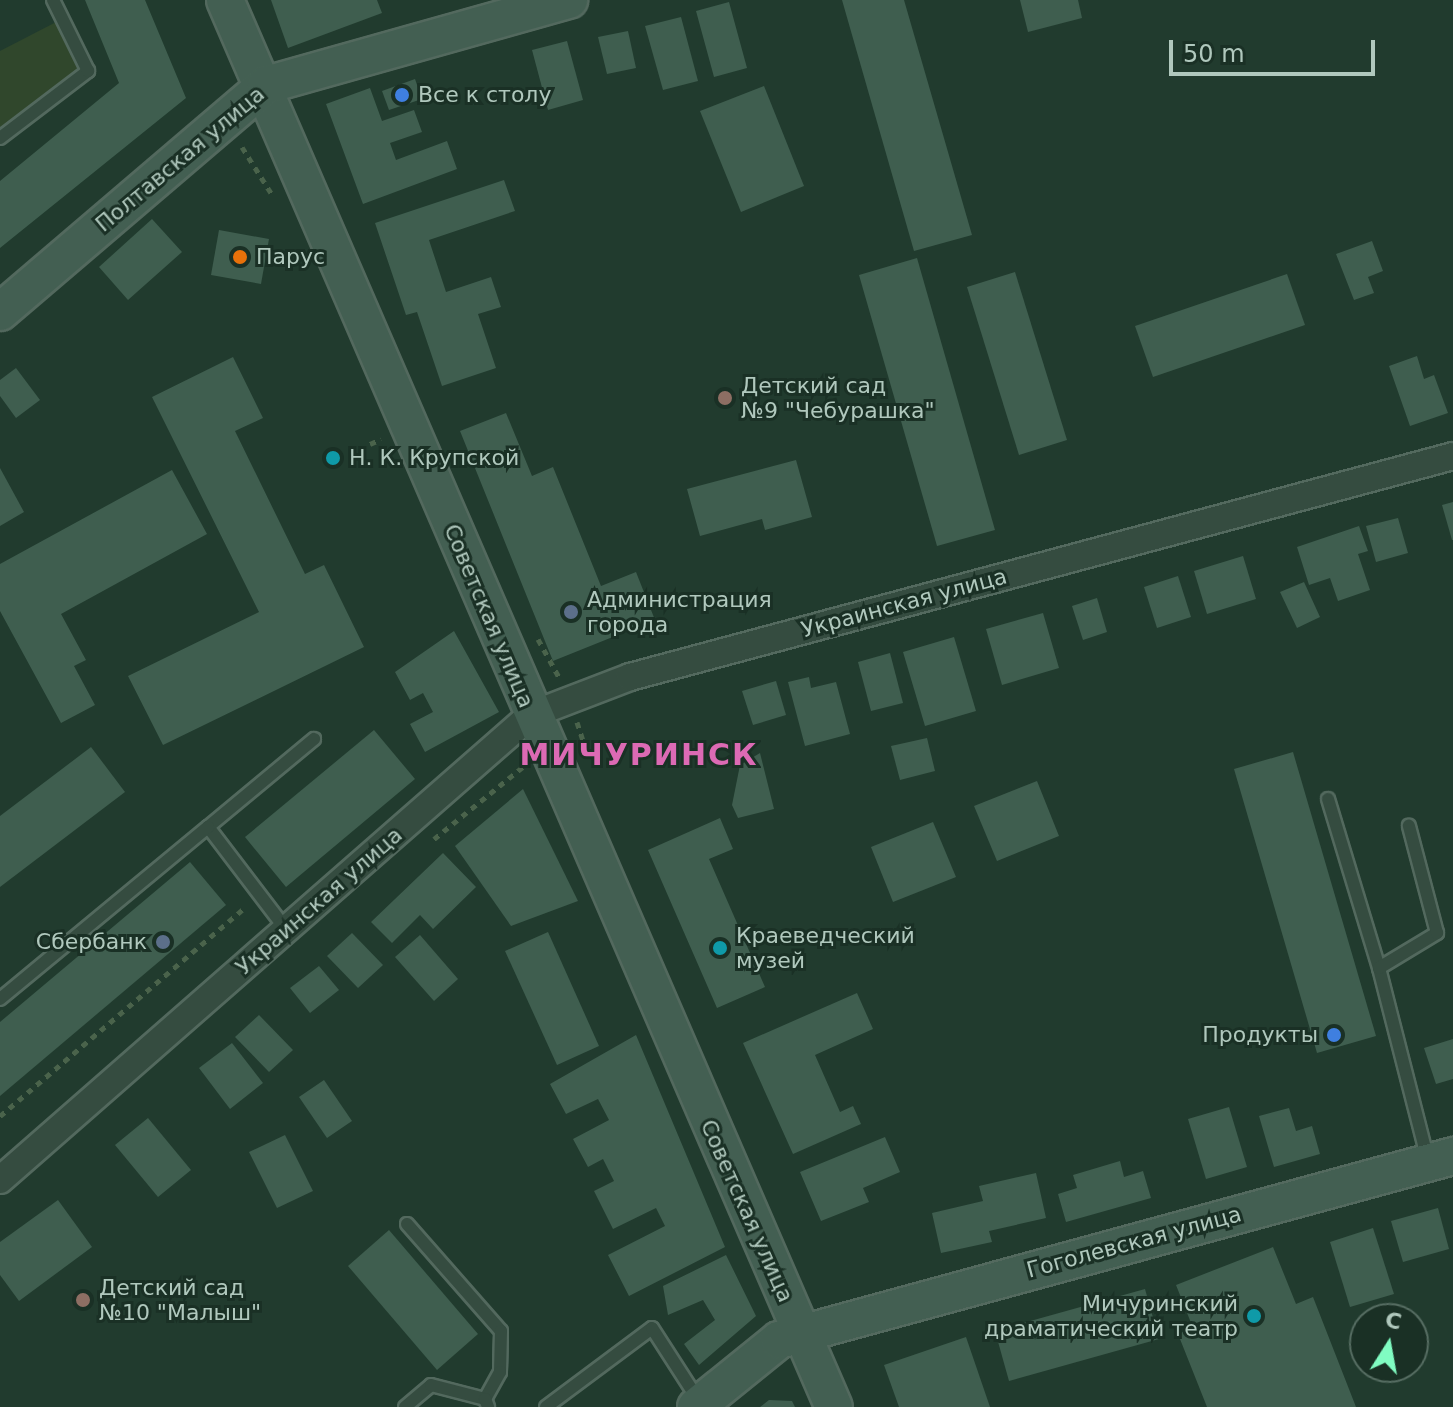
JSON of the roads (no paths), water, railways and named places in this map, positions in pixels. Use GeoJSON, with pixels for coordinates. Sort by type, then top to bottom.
{"type":"FeatureCollection","features":[{"type":"Feature","properties":{"kind":"main road","name":"Советская улица"},"geometry":{"type":"LineString","coordinates":[[225,0],[266,85],[531,715],[834,1407]]}},
{"type":"Feature","properties":{"kind":"main road","name":"Полтавская улица"},"geometry":{"type":"LineString","coordinates":[[0,312],[266,85],[569,0]]}},
{"type":"Feature","properties":{"kind":"main road","name":"Гоголевская улица"},"geometry":{"type":"LineString","coordinates":[[698,1405],[779,1340],[1441,1160]]}},
{"type":"Feature","properties":{"kind":"street","name":"Украинская улица"},"geometry":{"type":"LineString","coordinates":[[0,1180],[531,715],[630,677],[1453,456]]}},
{"type":"Feature","properties":{"kind":"lane"},"geometry":{"type":"LineString","coordinates":[[0,138],[88,71],[53,0]]}},
{"type":"Feature","properties":{"kind":"lane"},"geometry":{"type":"LineString","coordinates":[[0,999],[314,739]]}},
{"type":"Feature","properties":{"kind":"lane"},"geometry":{"type":"LineString","coordinates":[[1328,799],[1441,1160]]}},
{"type":"Feature","properties":{"kind":"lane"},"geometry":{"type":"LineString","coordinates":[[1379,968],[1437,933],[1409,826]]}},
{"type":"Feature","properties":{"kind":"lane"},"geometry":{"type":"LineString","coordinates":[[208,827],[285,928]]}},
{"type":"Feature","properties":{"kind":"lane"},"geometry":{"type":"LineString","coordinates":[[405,1407],[431,1385],[487,1403],[500,1372],[501,1331],[407,1224]]}},
{"type":"Feature","properties":{"kind":"lane"},"geometry":{"type":"LineString","coordinates":[[546,1407],[652,1328],[698,1405]]}},
{"type":"Feature","properties":{"kind":"place","name":"Все к столу"},"geometry":{"type":"Point","coordinates":[402,95]}},
{"type":"Feature","properties":{"kind":"place","name":"Парус"},"geometry":{"type":"Point","coordinates":[240,257]}},
{"type":"Feature","properties":{"kind":"place","name":"Детский сад №9 \"Чебурашка\""},"geometry":{"type":"Point","coordinates":[725,398]}},
{"type":"Feature","properties":{"kind":"place","name":"Н. К. Крупской"},"geometry":{"type":"Point","coordinates":[333,458]}},
{"type":"Feature","properties":{"kind":"place","name":"Администрация города"},"geometry":{"type":"Point","coordinates":[571,612]}},
{"type":"Feature","properties":{"kind":"place","name":"Сбербанк"},"geometry":{"type":"Point","coordinates":[163,942]}},
{"type":"Feature","properties":{"kind":"place","name":"Краеведческий музей"},"geometry":{"type":"Point","coordinates":[720,948]}},
{"type":"Feature","properties":{"kind":"place","name":"Продукты"},"geometry":{"type":"Point","coordinates":[1334,1035]}},
{"type":"Feature","properties":{"kind":"place","name":"Детский сад №10 \"Малыш\""},"geometry":{"type":"Point","coordinates":[83,1300]}},
{"type":"Feature","properties":{"kind":"place","name":"Мичуринский драматический театр"},"geometry":{"type":"Point","coordinates":[1254,1316]}},
{"type":"Feature","properties":{"kind":"district","name":"МИЧУРИНСК"},"geometry":{"type":"Point","coordinates":[639,755]}}]}
